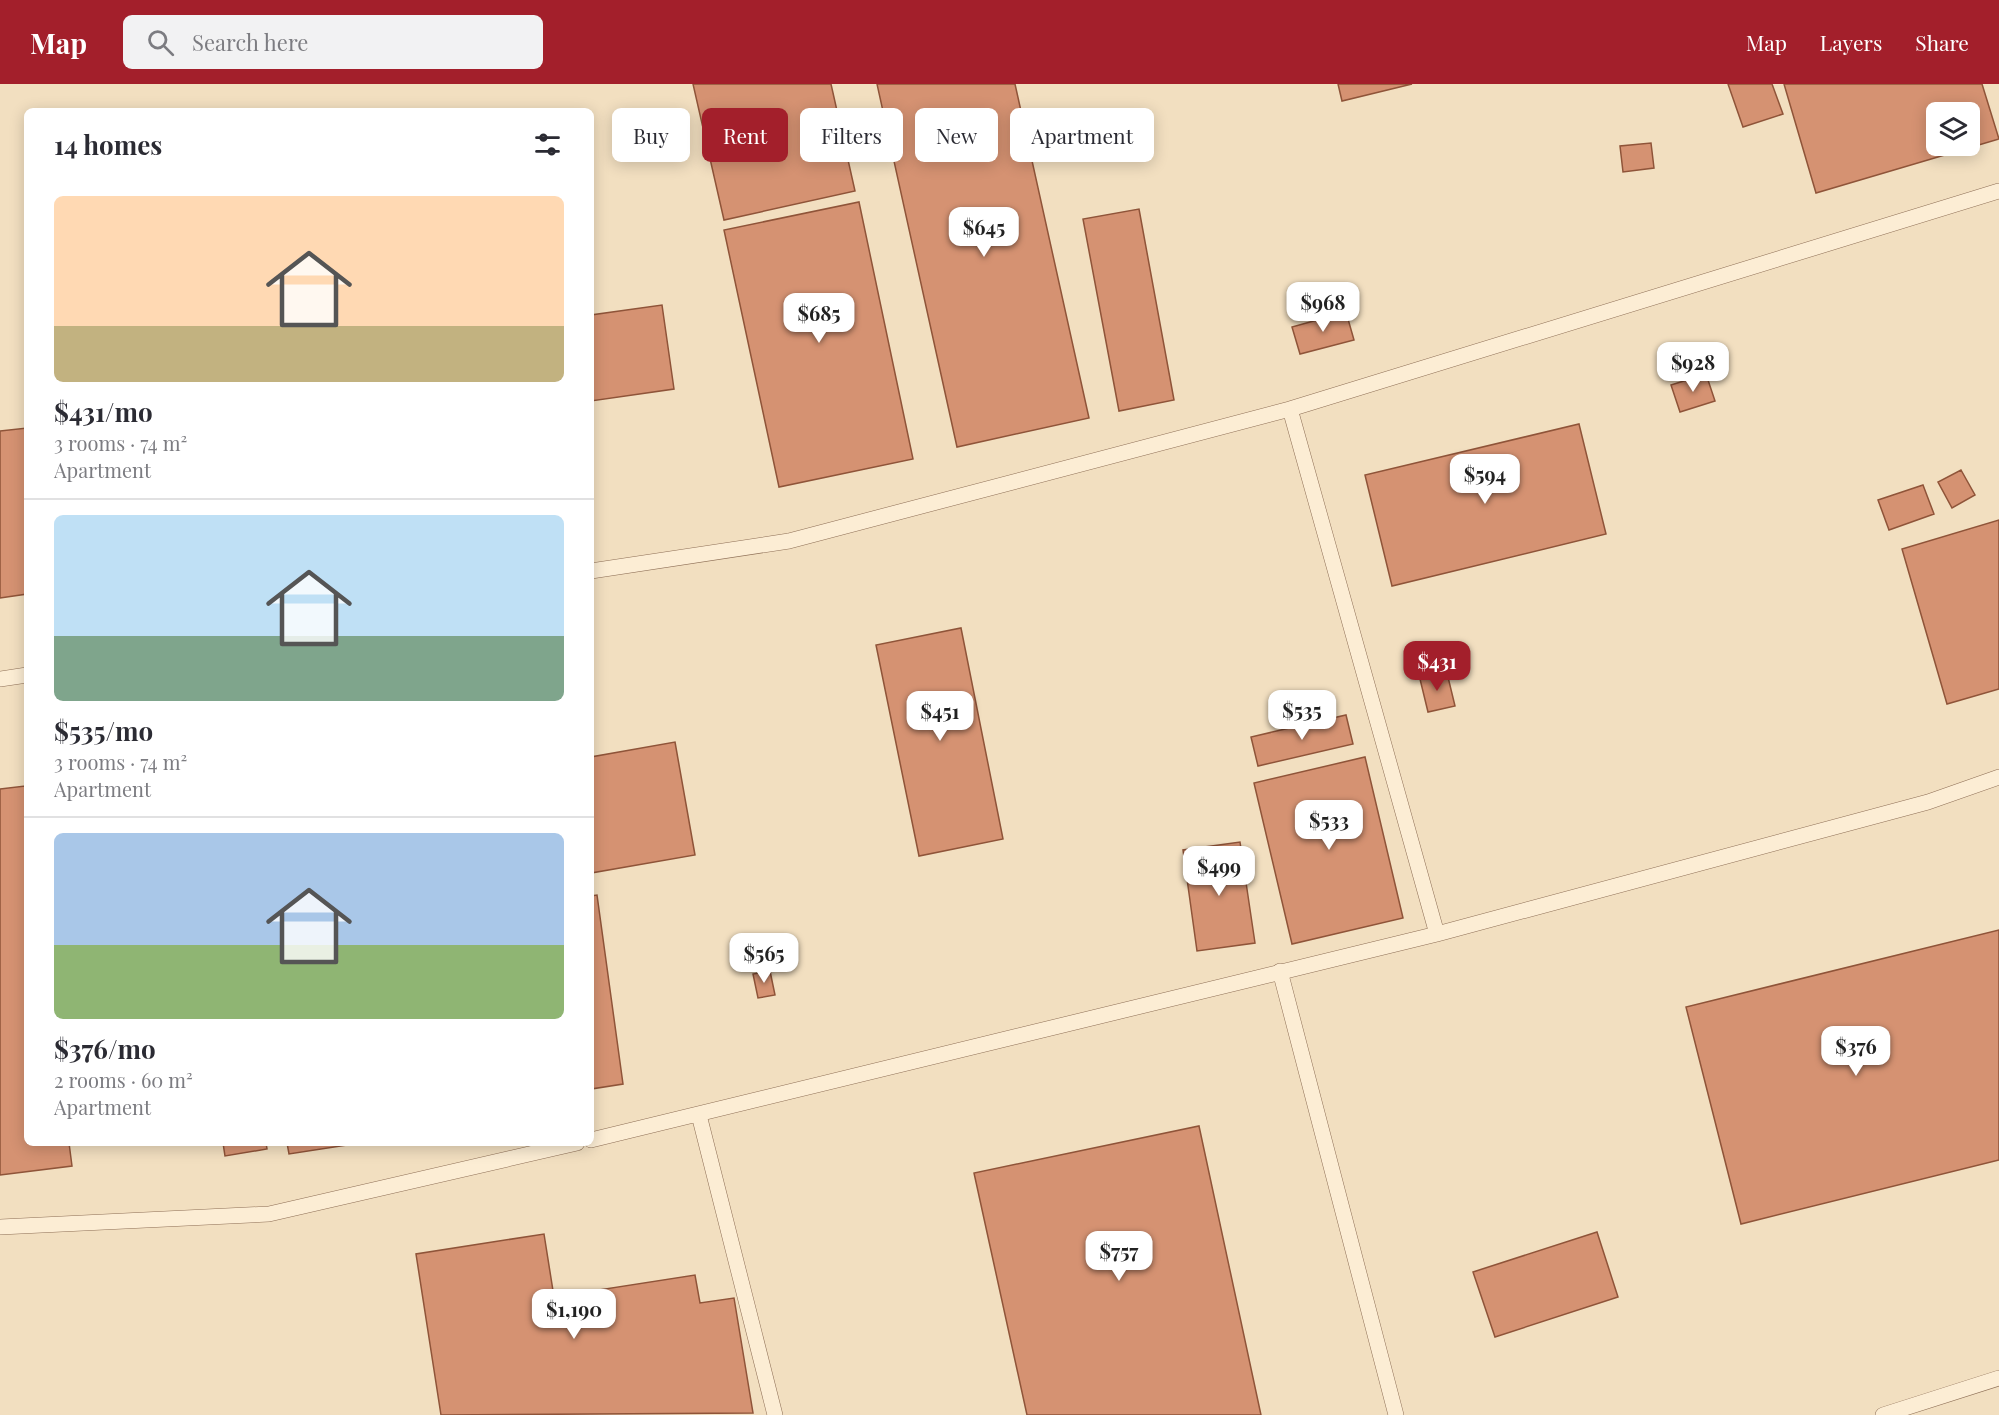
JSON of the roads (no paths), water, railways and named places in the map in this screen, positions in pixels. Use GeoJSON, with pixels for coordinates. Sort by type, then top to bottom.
{"type":"FeatureCollection","features":[{"type":"Feature","properties":{"kind":"lane"},"geometry":{"type":"LineString","coordinates":[[594,571],[789,541],[1290,409],[1999,191]]}},
{"type":"Feature","properties":{"kind":"lane"},"geometry":{"type":"LineString","coordinates":[[1290,409],[1437,934]]}},
{"type":"Feature","properties":{"kind":"lane"},"geometry":{"type":"LineString","coordinates":[[0,679],[24,675]]}},
{"type":"Feature","properties":{"kind":"lane"},"geometry":{"type":"LineString","coordinates":[[594,1139],[1437,934],[1928,802],[1999,777]]}},
{"type":"Feature","properties":{"kind":"lane"},"geometry":{"type":"LineString","coordinates":[[1280,971],[1396,1415]]}},
{"type":"Feature","properties":{"kind":"lane"},"geometry":{"type":"LineString","coordinates":[[699,1115],[775,1415]]}},
{"type":"Feature","properties":{"kind":"lane"},"geometry":{"type":"LineString","coordinates":[[0,1227],[269,1214],[564,1146]]}},
{"type":"Feature","properties":{"kind":"lane"},"geometry":{"type":"LineString","coordinates":[[1883,1415],[1999,1378]]}}]}
